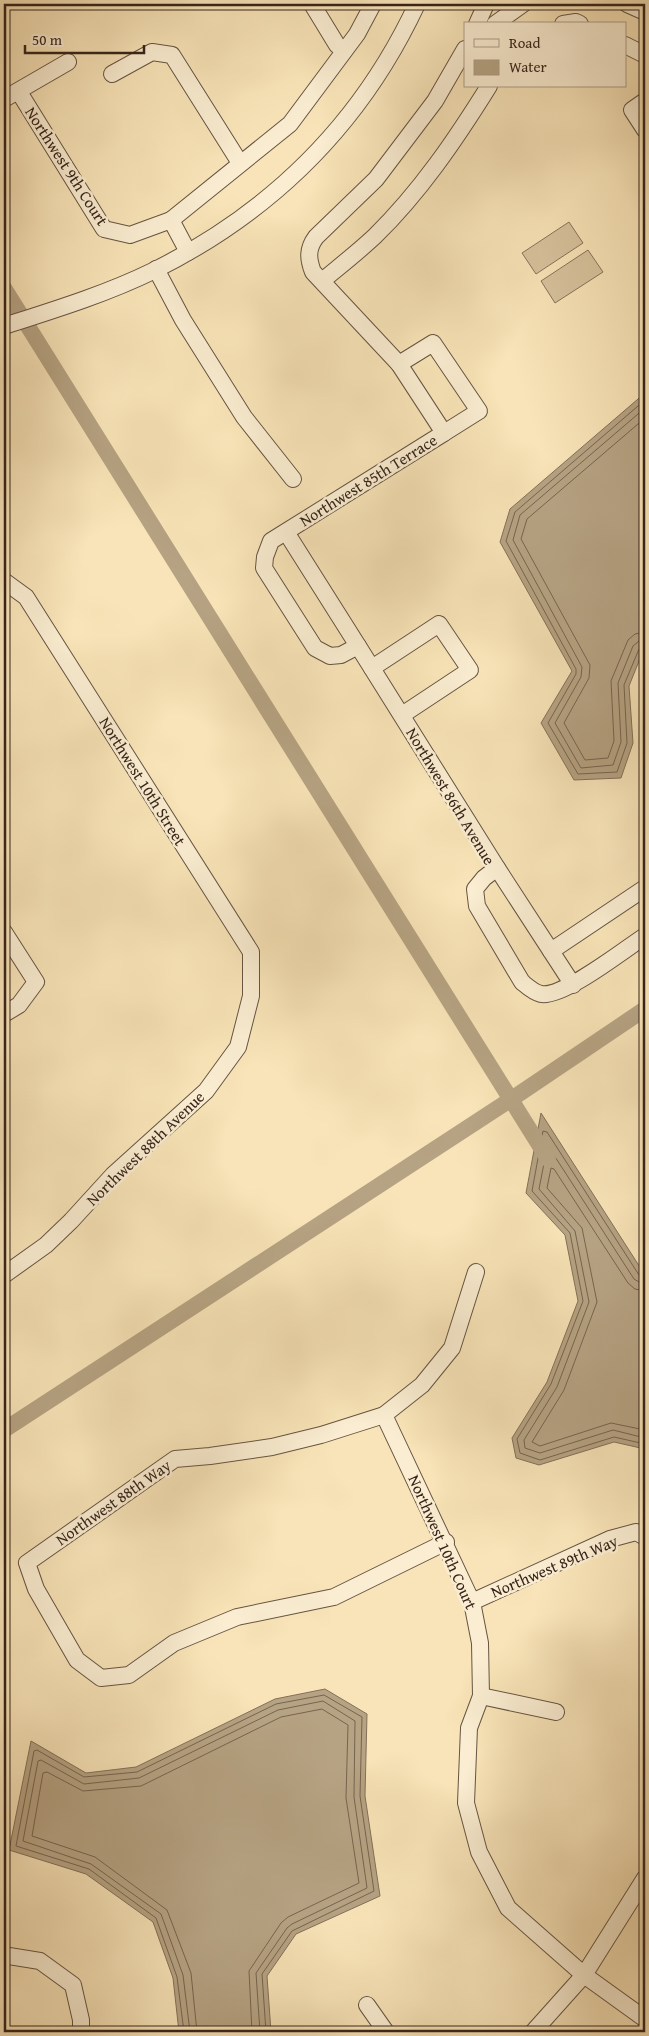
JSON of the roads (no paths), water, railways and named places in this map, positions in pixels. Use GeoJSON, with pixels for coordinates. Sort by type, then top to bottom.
{"type":"FeatureCollection","features":[{"type":"Feature","properties":{"kind":"street"},"geometry":{"type":"LineString","coordinates":[[312,4],[337,45],[344,51]]}},
{"type":"Feature","properties":{"kind":"street","name":"Northwest 9th Court"},"geometry":{"type":"LineString","coordinates":[[19,92],[104,229],[130,235],[171,220],[290,124],[357,34],[371,4]]}},
{"type":"Feature","properties":{"kind":"street"},"geometry":{"type":"LineString","coordinates":[[4,326],[72,304],[156,269],[228,229],[268,199],[316,154],[366,94],[388,60],[417,4]]}},
{"type":"Feature","properties":{"kind":"street"},"geometry":{"type":"LineString","coordinates":[[478,22],[486,4]]}},
{"type":"Feature","properties":{"kind":"street"},"geometry":{"type":"LineString","coordinates":[[498,22],[523,4]]}},
{"type":"Feature","properties":{"kind":"street"},"geometry":{"type":"LineString","coordinates":[[627,4],[645,12]]}},
{"type":"Feature","properties":{"kind":"street"},"geometry":{"type":"LineString","coordinates":[[626,46],[644,51]]}},
{"type":"Feature","properties":{"kind":"street","name":"Northwest 85th Terrace"},"geometry":{"type":"LineString","coordinates":[[286,532],[444,432],[399,364],[313,272],[308,260],[310,245],[376,179],[435,100],[464,51]]}},
{"type":"Feature","properties":{"kind":"street"},"geometry":{"type":"LineString","coordinates":[[112,74],[152,52],[172,55],[240,163]]}},
{"type":"Feature","properties":{"kind":"street","name":"Northwest 9th Court"},"geometry":{"type":"LineString","coordinates":[[4,99],[68,62]]}},
{"type":"Feature","properties":{"kind":"street"},"geometry":{"type":"LineString","coordinates":[[322,280],[375,236],[426,180],[488,88]]}},
{"type":"Feature","properties":{"kind":"street"},"geometry":{"type":"LineString","coordinates":[[645,102],[632,110],[645,130]]}},
{"type":"Feature","properties":{"kind":"street"},"geometry":{"type":"LineString","coordinates":[[171,220],[188,252]]}},
{"type":"Feature","properties":{"kind":"street"},"geometry":{"type":"LineString","coordinates":[[156,269],[183,320],[244,417],[293,478]]}},
{"type":"Feature","properties":{"kind":"street"},"geometry":{"type":"LineString","coordinates":[[399,364],[433,343],[479,411],[444,432]]}},
{"type":"Feature","properties":{"kind":"street"},"geometry":{"type":"LineString","coordinates":[[286,532],[271,541],[265,557],[264,568],[315,648],[330,656],[341,655],[358,646]]}},
{"type":"Feature","properties":{"kind":"street","name":"Northwest 86th Avenue"},"geometry":{"type":"LineString","coordinates":[[286,532],[497,868],[484,878],[476,889],[477,906],[522,982],[530,990],[542,994],[555,993],[573,985],[645,936]]}},
{"type":"Feature","properties":{"kind":"street","name":"Northwest 10th Street"},"geometry":{"type":"LineString","coordinates":[[4,581],[26,597],[251,952],[252,996]]}},
{"type":"Feature","properties":{"kind":"street"},"geometry":{"type":"LineString","coordinates":[[372,668],[439,624],[470,670],[402,715]]}},
{"type":"Feature","properties":{"kind":"street"},"geometry":{"type":"LineString","coordinates":[[497,868],[573,985]]}},
{"type":"Feature","properties":{"kind":"street"},"geometry":{"type":"LineString","coordinates":[[551,951],[645,888]]}},
{"type":"Feature","properties":{"kind":"street"},"geometry":{"type":"LineString","coordinates":[[4,932],[36,982],[19,1005],[4,1014]]}},
{"type":"Feature","properties":{"kind":"street","name":"Northwest 88th Avenue"},"geometry":{"type":"LineString","coordinates":[[4,1276],[46,1245],[113,1175],[206,1091],[238,1047],[252,996]]}},
{"type":"Feature","properties":{"kind":"street","name":"Northwest 88th Way"},"geometry":{"type":"LineString","coordinates":[[446,1542],[334,1597],[237,1617],[174,1643],[129,1674],[101,1678],[77,1660],[36,1589],[27,1563],[175,1459],[272,1447],[321,1435],[384,1415],[422,1385],[452,1348],[476,1272]]}},
{"type":"Feature","properties":{"kind":"street","name":"Northwest 10th Court"},"geometry":{"type":"LineString","coordinates":[[384,1415],[446,1542],[472,1602],[480,1643],[481,1696],[470,1728],[466,1803],[479,1852],[508,1908],[584,1975],[645,2019]]}},
{"type":"Feature","properties":{"kind":"street","name":"Northwest 89th Way"},"geometry":{"type":"LineString","coordinates":[[472,1602],[610,1539],[641,1534]]}},
{"type":"Feature","properties":{"kind":"street"},"geometry":{"type":"LineString","coordinates":[[481,1696],[556,1712]]}},
{"type":"Feature","properties":{"kind":"street"},"geometry":{"type":"LineString","coordinates":[[533,2032],[584,1975],[645,1878]]}},
{"type":"Feature","properties":{"kind":"street"},"geometry":{"type":"LineString","coordinates":[[4,1957],[40,1961],[72,1985],[81,2020],[81,2032]]}},
{"type":"Feature","properties":{"kind":"street"},"geometry":{"type":"LineString","coordinates":[[367,2005],[386,2032]]}},
{"type":"Feature","properties":{"kind":"water"},"geometry":{"type":"Polygon","coordinates":[[[645,393],[645,646],[629,686],[633,743],[621,778],[574,780],[541,723],[572,671],[500,542],[510,509],[645,393]]]}},
{"type":"Feature","properties":{"kind":"water"},"geometry":{"type":"Polygon","coordinates":[[[541,1113],[645,1275],[645,1449],[614,1442],[539,1465],[516,1458],[512,1438],[547,1382],[578,1301],[565,1235],[526,1193],[541,1113]]]}},
{"type":"Feature","properties":{"kind":"water"},"geometry":{"type":"Polygon","coordinates":[[[325,1689],[367,1714],[365,1796],[380,1896],[296,1934],[267,1976],[271,2032],[179,2032],[173,1978],[153,1922],[86,1874],[9,1850],[31,1741],[86,1773],[136,1767],[275,1699],[325,1689]]]}},
{"type":"Feature","properties":{"kind":"waterway"},"geometry":{"type":"LineString","coordinates":[[4,288],[548,1159]]}},
{"type":"Feature","properties":{"kind":"waterway"},"geometry":{"type":"LineString","coordinates":[[4,1430],[510,1100],[645,1009]]}}]}
